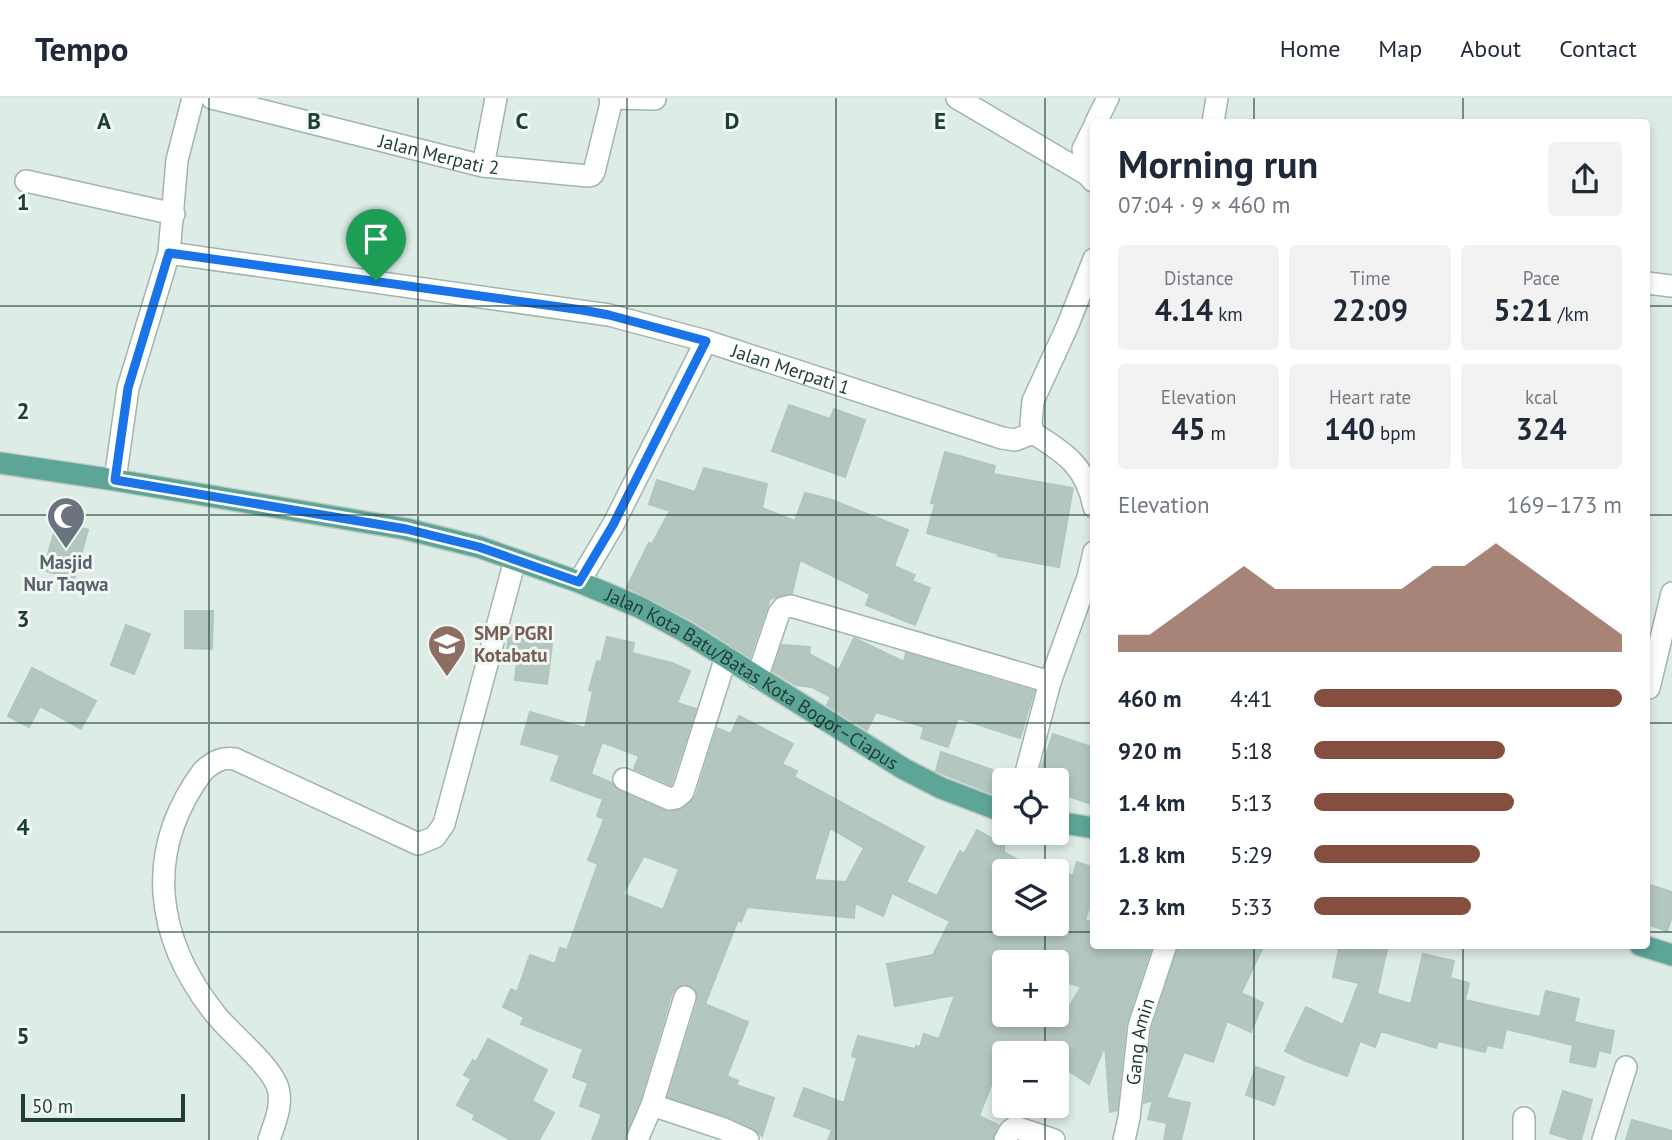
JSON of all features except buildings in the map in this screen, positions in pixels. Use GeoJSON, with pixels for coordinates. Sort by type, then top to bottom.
{"type":"FeatureCollection","features":[{"type":"Feature","properties":{"kind":"main road","name":"Jalan Kota Batu/Batas Kota Bogor–Ciapus"},"geometry":{"type":"LineString","coordinates":[[0,463],[406,529],[446,538],[579,582],[639,607],[726,657],[904,769],[951,792],[992,807]]}},
{"type":"Feature","properties":{"kind":"main road"},"geometry":{"type":"LineString","coordinates":[[1069,824],[1090,827]]}},
{"type":"Feature","properties":{"kind":"main road"},"geometry":{"type":"LineString","coordinates":[[1650,948],[1672,954]]}},
{"type":"Feature","properties":{"kind":"street"},"geometry":{"type":"LineString","coordinates":[[115,480],[128,388],[169,253],[177,160],[193,98]]}},
{"type":"Feature","properties":{"kind":"street","name":"Jalan Merpati 2"},"geometry":{"type":"LineString","coordinates":[[212,98],[483,166],[592,175],[611,98]]}},
{"type":"Feature","properties":{"kind":"street"},"geometry":{"type":"LineString","coordinates":[[483,166],[496,98]]}},
{"type":"Feature","properties":{"kind":"street"},"geometry":{"type":"LineString","coordinates":[[611,98],[655,99]]}},
{"type":"Feature","properties":{"kind":"street"},"geometry":{"type":"LineString","coordinates":[[957,98],[1090,178]]}},
{"type":"Feature","properties":{"kind":"street"},"geometry":{"type":"LineString","coordinates":[[1098,119],[1108,98]]}},
{"type":"Feature","properties":{"kind":"street"},"geometry":{"type":"LineString","coordinates":[[1214,119],[1217,98]]}},
{"type":"Feature","properties":{"kind":"street"},"geometry":{"type":"LineString","coordinates":[[1090,135],[1083,149],[1090,175]]}},
{"type":"Feature","properties":{"kind":"street"},"geometry":{"type":"LineString","coordinates":[[26,181],[174,214]]}},
{"type":"Feature","properties":{"kind":"street","name":"Jalan Merpati 1"},"geometry":{"type":"LineString","coordinates":[[169,253],[609,315],[706,341],[1002,438],[1015,440],[1033,433]]}},
{"type":"Feature","properties":{"kind":"street"},"geometry":{"type":"LineString","coordinates":[[1090,269],[1033,401],[1031,423],[1033,433],[1069,457],[1078,467],[1090,492]]}},
{"type":"Feature","properties":{"kind":"street"},"geometry":{"type":"LineString","coordinates":[[1650,283],[1672,285]]}},
{"type":"Feature","properties":{"kind":"street"},"geometry":{"type":"LineString","coordinates":[[579,582],[620,512],[706,341]]}},
{"type":"Feature","properties":{"kind":"street"},"geometry":{"type":"LineString","coordinates":[[269,1140],[279,1108],[279,1092],[275,1082],[197,989],[166,916],[162,869],[170,831],[202,771],[227,758],[235,759],[418,844],[435,837],[444,824],[515,561]]}},
{"type":"Feature","properties":{"kind":"street"},"geometry":{"type":"LineString","coordinates":[[1027,768],[1050,682],[1087,604],[1090,582]]}},
{"type":"Feature","properties":{"kind":"street"},"geometry":{"type":"LineString","coordinates":[[1650,684],[1672,593]]}},
{"type":"Feature","properties":{"kind":"street"},"geometry":{"type":"LineString","coordinates":[[757,678],[779,613],[782,608],[791,606],[1050,682]]}},
{"type":"Feature","properties":{"kind":"street"},"geometry":{"type":"LineString","coordinates":[[624,779],[670,799],[683,792],[726,657]]}},
{"type":"Feature","properties":{"kind":"street"},"geometry":{"type":"LineString","coordinates":[[1650,690],[1672,670]]}},
{"type":"Feature","properties":{"kind":"street","name":"Gang Amin"},"geometry":{"type":"LineString","coordinates":[[1124,1140],[1139,1026],[1166,949]]}},
{"type":"Feature","properties":{"kind":"street"},"geometry":{"type":"LineString","coordinates":[[637,1140],[652,1105],[685,997]]}},
{"type":"Feature","properties":{"kind":"street"},"geometry":{"type":"LineString","coordinates":[[1603,1140],[1626,1067]]}},
{"type":"Feature","properties":{"kind":"street"},"geometry":{"type":"LineString","coordinates":[[652,1105],[724,1129],[748,1140]]}},
{"type":"Feature","properties":{"kind":"street"},"geometry":{"type":"LineString","coordinates":[[1524,1118],[1524,1140]]}},
{"type":"Feature","properties":{"kind":"street"},"geometry":{"type":"LineString","coordinates":[[1005,1140],[1015,1127],[1054,1140]]}},
{"type":"Feature","properties":{"kind":"place","name":"Masjid Nur Taqwa"},"geometry":{"type":"Point","coordinates":[66,550]}},
{"type":"Feature","properties":{"kind":"place","name":"SMP PGRI Kotabatu"},"geometry":{"type":"Point","coordinates":[447,678]}},
{"type":"Feature","properties":{"kind":"route"},"geometry":{"type":"LineString","coordinates":[[169,253],[376,281],[582,310],[706,341],[613,525],[579,582],[479,547],[406,529],[115,480],[119,436],[128,388],[169,253]]}}]}
